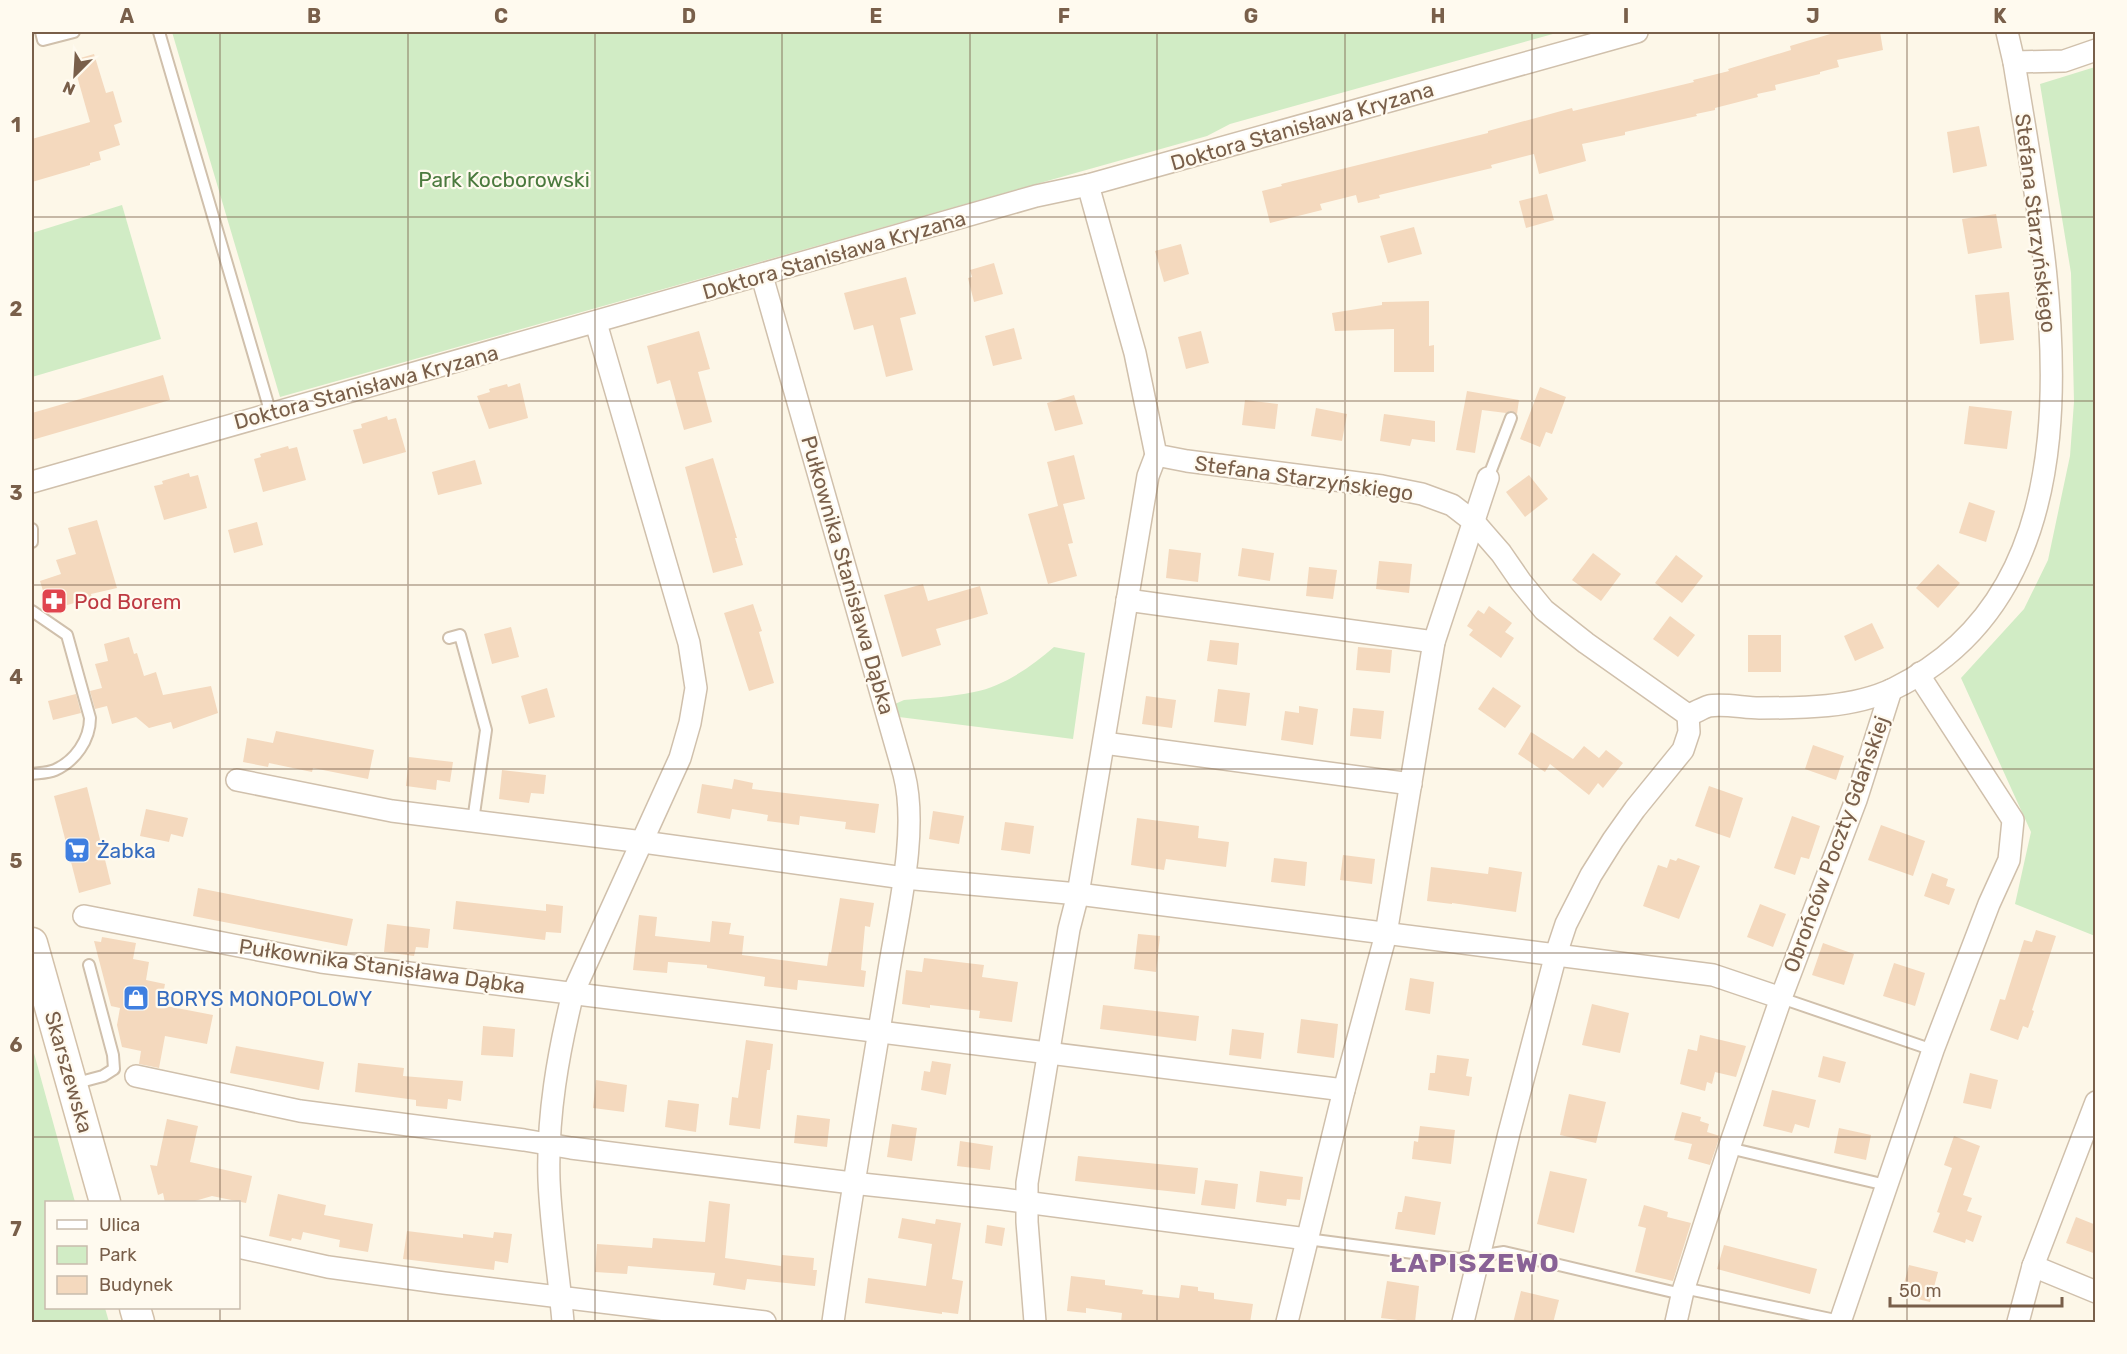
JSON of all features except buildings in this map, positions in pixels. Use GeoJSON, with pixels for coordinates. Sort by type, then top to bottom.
{"type":"FeatureCollection","features":[{"type":"Feature","properties":{"kind":"main road","name":"Skarszewska"},"geometry":{"type":"LineString","coordinates":[[32,943],[104,1201]]}},
{"type":"Feature","properties":{"kind":"street","name":"Doktora Stanisława Kryzana"},"geometry":{"type":"LineString","coordinates":[[32,482],[762,276],[1036,196],[1089,185],[1637,32]]}},
{"type":"Feature","properties":{"kind":"street","name":"Stefana Starzyńskiego"},"geometry":{"type":"LineString","coordinates":[[1156,455],[1186,461],[1382,486],[1422,494],[1452,505],[1474,522],[1501,553],[1544,610],[1688,716],[1710,706],[1758,708],[1843,703],[1891,690],[1943,658],[1974,630],[1995,604],[2018,563],[2038,500],[2050,401],[2050,322],[2044,259],[2014,62],[2007,32]]}},
{"type":"Feature","properties":{"kind":"street"},"geometry":{"type":"LineString","coordinates":[[2014,62],[2064,61],[2096,50]]}},
{"type":"Feature","properties":{"kind":"street"},"geometry":{"type":"LineString","coordinates":[[1035,1323],[1026,1203],[1027,1183],[1148,476],[1156,455],[1137,363],[1089,185]]}},
{"type":"Feature","properties":{"kind":"street","name":"Pułkownika Stanisława Dąbka"},"geometry":{"type":"LineString","coordinates":[[762,276],[909,792],[911,813],[904,878],[852,1183],[833,1323]]}},
{"type":"Feature","properties":{"kind":"street"},"geometry":{"type":"LineString","coordinates":[[564,1323],[549,1180],[554,1083],[573,993],[680,758],[690,723],[696,688],[689,643],[596,323]]}},
{"type":"Feature","properties":{"kind":"street"},"geometry":{"type":"LineString","coordinates":[[1287,1323],[1344,1090],[1386,934],[1434,642],[1488,478]]}},
{"type":"Feature","properties":{"kind":"street"},"geometry":{"type":"LineString","coordinates":[[1127,600],[1434,642]]}},
{"type":"Feature","properties":{"kind":"street"},"geometry":{"type":"LineString","coordinates":[[1840,1322],[1933,1050],[1989,904],[2009,860],[2013,820],[1924,683],[1920,673]]}},
{"type":"Feature","properties":{"kind":"street","name":"Obrońców Poczty Gdańskiej"},"geometry":{"type":"LineString","coordinates":[[1676,1323],[1683,1292],[1729,1148],[1781,998],[1856,800],[1891,690]]}},
{"type":"Feature","properties":{"kind":"street"},"geometry":{"type":"LineString","coordinates":[[1463,1323],[1478,1256],[1556,954],[1566,924],[1591,875],[1635,809],[1683,750],[1689,732],[1688,716]]}},
{"type":"Feature","properties":{"kind":"street"},"geometry":{"type":"LineString","coordinates":[[1104,743],[1411,784]]}},
{"type":"Feature","properties":{"kind":"street"},"geometry":{"type":"LineString","coordinates":[[237,780],[392,811],[643,842],[904,878],[1078,894],[1713,975],[1781,998]]}},
{"type":"Feature","properties":{"kind":"street","name":"Pułkownika Stanisława Dąbka"},"geometry":{"type":"LineString","coordinates":[[84,916],[321,962],[879,1031]]}},
{"type":"Feature","properties":{"kind":"street"},"geometry":{"type":"LineString","coordinates":[[879,1031],[1344,1090]]}},
{"type":"Feature","properties":{"kind":"street"},"geometry":{"type":"LineString","coordinates":[[136,1076],[300,1111],[852,1183],[1307,1239]]}},
{"type":"Feature","properties":{"kind":"street"},"geometry":{"type":"LineString","coordinates":[[2018,1323],[2033,1266],[2096,1102]]}},
{"type":"Feature","properties":{"kind":"street"},"geometry":{"type":"LineString","coordinates":[[240,1247],[328,1267],[765,1323]]}},
{"type":"Feature","properties":{"kind":"street"},"geometry":{"type":"LineString","coordinates":[[2033,1266],[2096,1292]]}},
{"type":"Feature","properties":{"kind":"lane"},"geometry":{"type":"LineString","coordinates":[[40,32],[43,40],[74,32]]}},
{"type":"Feature","properties":{"kind":"lane"},"geometry":{"type":"LineString","coordinates":[[159,32],[271,414]]}},
{"type":"Feature","properties":{"kind":"lane"},"geometry":{"type":"LineString","coordinates":[[1488,478],[1511,418]]}},
{"type":"Feature","properties":{"kind":"lane"},"geometry":{"type":"LineString","coordinates":[[32,529],[32,542]]}},
{"type":"Feature","properties":{"kind":"lane"},"geometry":{"type":"LineString","coordinates":[[32,611],[67,635],[90,718],[90,729],[83,744],[71,759],[54,770],[32,774]]}},
{"type":"Feature","properties":{"kind":"lane"},"geometry":{"type":"LineString","coordinates":[[449,638],[460,635],[486,730],[473,821]]}},
{"type":"Feature","properties":{"kind":"lane"},"geometry":{"type":"LineString","coordinates":[[73,1084],[103,1076],[114,1069],[113,1055],[89,965]]}},
{"type":"Feature","properties":{"kind":"lane","name":"Obrońców Poczty Gdańskiej"},"geometry":{"type":"LineString","coordinates":[[1781,998],[1933,1050]]}},
{"type":"Feature","properties":{"kind":"lane"},"geometry":{"type":"LineString","coordinates":[[1729,1148],[1886,1185]]}},
{"type":"Feature","properties":{"kind":"lane"},"geometry":{"type":"LineString","coordinates":[[1307,1239],[1459,1259],[1504,1252],[1673,1292],[1693,1290],[1840,1322]]}},
{"type":"Feature","properties":{"kind":"green space","name":"Park Kocborowski"},"geometry":{"type":"Polygon","coordinates":[[[172,32],[1560,32],[1230,124],[1207,136],[280,397],[172,32]]]}},
{"type":"Feature","properties":{"kind":"green space"},"geometry":{"type":"Polygon","coordinates":[[[2096,67],[2095,936],[2015,904],[2031,832],[1961,678],[2024,609],[2048,560],[2070,456],[2074,402],[2071,273],[2040,84],[2096,67]]]}},
{"type":"Feature","properties":{"kind":"green space"},"geometry":{"type":"Polygon","coordinates":[[[122,205],[161,339],[32,377],[32,233],[122,205]]]}},
{"type":"Feature","properties":{"kind":"green space"},"geometry":{"type":"Polygon","coordinates":[[[1054,647],[1085,653],[1073,739],[899,717],[895,704],[904,700],[957,695],[985,689],[1017,675],[1054,647]]]}},
{"type":"Feature","properties":{"kind":"green space"},"geometry":{"type":"Polygon","coordinates":[[[32,1046],[75,1201],[45,1201],[45,1309],[105,1309],[109,1322],[32,1322],[32,1046]]]}},
{"type":"Feature","properties":{"kind":"place","name":"Pod Borem"},"geometry":{"type":"Point","coordinates":[54,601]}},
{"type":"Feature","properties":{"kind":"place","name":"Żabka"},"geometry":{"type":"Point","coordinates":[77,850]}},
{"type":"Feature","properties":{"kind":"place","name":"BORYS MONOPOLOWY"},"geometry":{"type":"Point","coordinates":[136,998]}},
{"type":"Feature","properties":{"kind":"district","name":"ŁAPISZEWO"},"geometry":{"type":"Point","coordinates":[1475,1263]}}]}
